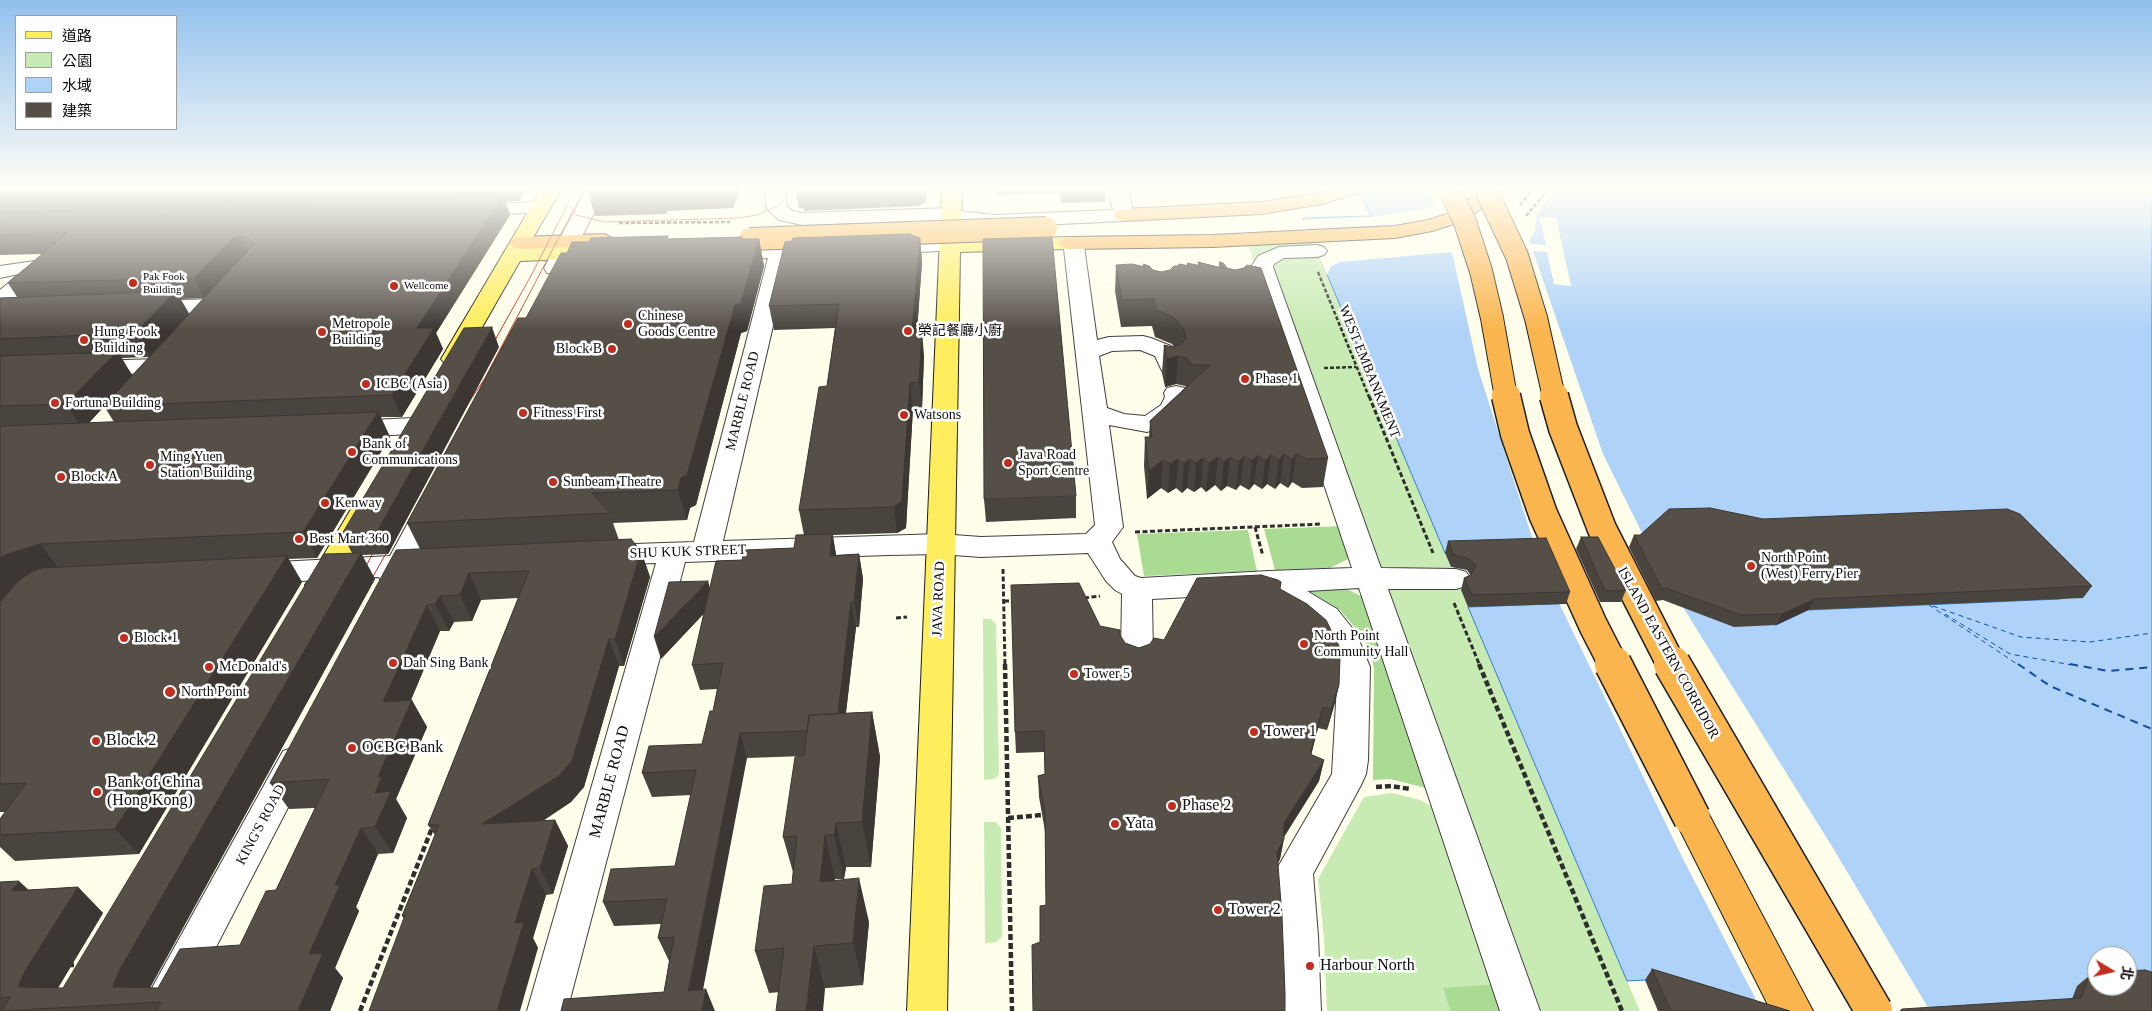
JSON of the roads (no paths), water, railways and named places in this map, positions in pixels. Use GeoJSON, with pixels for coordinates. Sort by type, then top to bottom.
{"type":"FeatureCollection","features":[{"type":"Feature","properties":{"kind":"highway"},"geometry":{"type":"LineString","coordinates":[[707,247],[750,239],[853,235]]}},
{"type":"Feature","properties":{"kind":"highway"},"geometry":{"type":"LineString","coordinates":[[1069,243],[1351,235]]}},
{"type":"Feature","properties":{"kind":"highway"},"geometry":{"type":"LineString","coordinates":[[1469,235],[1492,318],[1506,398],[1515,434],[1546,523],[1593,625],[1793,1011]]}},
{"type":"Feature","properties":{"kind":"highway","name":"ISLAND EASTERN CORRIDOR"},"geometry":{"type":"LineString","coordinates":[[1508,235],[1517,256],[1536,318],[1549,379],[1563,428],[1602,529],[1659,642],[1874,1011]]}},
{"type":"Feature","properties":{"kind":"main road"},"geometry":{"type":"LineString","coordinates":[[442,377],[524,235]]}},
{"type":"Feature","properties":{"kind":"main road","name":"JAVA ROAD"},"geometry":{"type":"LineString","coordinates":[[926,1011],[940,544],[944,496],[950,235]]}},
{"type":"Feature","properties":{"kind":"main road"},"geometry":{"type":"LineString","coordinates":[[516,249],[566,247],[597,252],[631,240]]}},
{"type":"Feature","properties":{"kind":"main road"},"geometry":{"type":"LineString","coordinates":[[949,246],[1069,243]]}},
{"type":"Feature","properties":{"kind":"main road"},"geometry":{"type":"LineString","coordinates":[[398,452],[418,418]]}},
{"type":"Feature","properties":{"kind":"main road"},"geometry":{"type":"LineString","coordinates":[[306,610],[378,486]]}},
{"type":"Feature","properties":{"kind":"street"},"geometry":{"type":"LineString","coordinates":[[544,288],[572,235]]}},
{"type":"Feature","properties":{"kind":"street"},"geometry":{"type":"LineString","coordinates":[[1069,243],[1074,246],[1109,527],[1097,541],[1108,564],[1125,583],[1136,589],[1269,581],[1369,578],[1450,579]]}},
{"type":"Feature","properties":{"kind":"street"},"geometry":{"type":"LineString","coordinates":[[707,247],[780,252],[949,246]]}},
{"type":"Feature","properties":{"kind":"street"},"geometry":{"type":"LineString","coordinates":[[1313,251],[1292,251],[1273,255],[1265,260],[1262,267],[1520,1011]]}},
{"type":"Feature","properties":{"kind":"street","name":"MARBLE ROAD"},"geometry":{"type":"LineString","coordinates":[[547,1011],[780,252]]}},
{"type":"Feature","properties":{"kind":"street"},"geometry":{"type":"LineString","coordinates":[[0,272],[41,266],[0,301]]}},
{"type":"Feature","properties":{"kind":"street"},"geometry":{"type":"LineString","coordinates":[[126,309],[219,300],[195,326]]}},
{"type":"Feature","properties":{"kind":"street"},"geometry":{"type":"LineString","coordinates":[[1086,352],[1110,344],[1143,343],[1155,340],[1168,356],[1170,366]]}},
{"type":"Feature","properties":{"kind":"street"},"geometry":{"type":"LineString","coordinates":[[69,369],[165,359],[141,385]]}},
{"type":"Feature","properties":{"kind":"street"},"geometry":{"type":"LineString","coordinates":[[1094,412],[1121,422],[1147,424],[1160,420],[1172,410],[1177,397],[1176,394]]}},
{"type":"Feature","properties":{"kind":"street"},"geometry":{"type":"LineString","coordinates":[[329,430],[418,418]]}},
{"type":"Feature","properties":{"kind":"street"},"geometry":{"type":"LineString","coordinates":[[378,607],[442,484]]}},
{"type":"Feature","properties":{"kind":"street","name":"SHU KUK STREET"},"geometry":{"type":"LineString","coordinates":[[581,556],[940,544],[981,547],[1087,544],[1097,541]]}},
{"type":"Feature","properties":{"kind":"street"},"geometry":{"type":"LineString","coordinates":[[231,574],[454,562]]}},
{"type":"Feature","properties":{"kind":"street"},"geometry":{"type":"LineString","coordinates":[[1269,581],[1326,618],[1345,641],[1351,654],[1354,682],[1349,774],[1294,872],[1299,936],[1301,1011]]}},
{"type":"Feature","properties":{"kind":"street"},"geometry":{"type":"LineString","coordinates":[[1136,589],[1137,655]]}},
{"type":"Feature","properties":{"kind":"street","name":"KING'S ROAD"},"geometry":{"type":"LineString","coordinates":[[161,1011],[308,738]]}},
{"type":"Feature","properties":{"kind":"water"},"geometry":{"type":"Polygon","coordinates":[[[1310,235],[2152,235],[2152,987],[2137,983],[2137,946],[2087,946],[2087,993],[2069,1009],[1746,1011],[1645,980],[1627,981],[1468,607],[1663,600],[1776,625],[1808,610],[2060,599],[2070,597],[1636,547],[1445,553],[1310,235]]]}},
{"type":"Feature","properties":{"kind":"tram line"},"geometry":{"type":"LineString","coordinates":[[489,351],[552,235]]}},
{"type":"Feature","properties":{"kind":"tram line"},"geometry":{"type":"LineString","coordinates":[[467,405],[485,378],[560,235]]}},
{"type":"Feature","properties":{"kind":"tram line"},"geometry":{"type":"LineString","coordinates":[[366,589],[393,541]]}},
{"type":"Feature","properties":{"kind":"tram line"},"geometry":{"type":"LineString","coordinates":[[360,577],[378,544]]}},
{"type":"Feature","properties":{"kind":"place","name":"Pak Fook Building"},"geometry":{"type":"Point","coordinates":[133,283]}},
{"type":"Feature","properties":{"kind":"place","name":"Wellcome"},"geometry":{"type":"Point","coordinates":[394,286]}},
{"type":"Feature","properties":{"kind":"place","name":"Chinese Goods Centre"},"geometry":{"type":"Point","coordinates":[628,324]}},
{"type":"Feature","properties":{"kind":"place","name":"榮記餐廳小廚"},"geometry":{"type":"Point","coordinates":[908,331]}},
{"type":"Feature","properties":{"kind":"place","name":"Metropole Building"},"geometry":{"type":"Point","coordinates":[322,332]}},
{"type":"Feature","properties":{"kind":"place","name":"Hung Fook Building"},"geometry":{"type":"Point","coordinates":[84,340]}},
{"type":"Feature","properties":{"kind":"place","name":"Block B"},"geometry":{"type":"Point","coordinates":[612,349]}},
{"type":"Feature","properties":{"kind":"place","name":"Phase 1"},"geometry":{"type":"Point","coordinates":[1245,379]}},
{"type":"Feature","properties":{"kind":"place","name":"ICBC (Asia)"},"geometry":{"type":"Point","coordinates":[366,384]}},
{"type":"Feature","properties":{"kind":"place","name":"Fortuna Building"},"geometry":{"type":"Point","coordinates":[55,403]}},
{"type":"Feature","properties":{"kind":"place","name":"Fitness First"},"geometry":{"type":"Point","coordinates":[523,413]}},
{"type":"Feature","properties":{"kind":"place","name":"Watsons"},"geometry":{"type":"Point","coordinates":[904,415]}},
{"type":"Feature","properties":{"kind":"place","name":"Bank of Communications"},"geometry":{"type":"Point","coordinates":[352,452]}},
{"type":"Feature","properties":{"kind":"place","name":"Java Road Sport Centre"},"geometry":{"type":"Point","coordinates":[1008,463]}},
{"type":"Feature","properties":{"kind":"place","name":"Ming Yuen Station Building"},"geometry":{"type":"Point","coordinates":[150,465]}},
{"type":"Feature","properties":{"kind":"place","name":"Block A"},"geometry":{"type":"Point","coordinates":[61,477]}},
{"type":"Feature","properties":{"kind":"place","name":"Sunbeam Theatre"},"geometry":{"type":"Point","coordinates":[553,482]}},
{"type":"Feature","properties":{"kind":"place","name":"Kenway"},"geometry":{"type":"Point","coordinates":[325,503]}},
{"type":"Feature","properties":{"kind":"place","name":"Best Mart 360"},"geometry":{"type":"Point","coordinates":[299,539]}},
{"type":"Feature","properties":{"kind":"place","name":"North Point (West) Ferry Pier"},"geometry":{"type":"Point","coordinates":[1751,566]}},
{"type":"Feature","properties":{"kind":"place","name":"Block 1"},"geometry":{"type":"Point","coordinates":[124,638]}},
{"type":"Feature","properties":{"kind":"place","name":"North Point Community Hall"},"geometry":{"type":"Point","coordinates":[1304,644]}},
{"type":"Feature","properties":{"kind":"place","name":"Dah Sing Bank"},"geometry":{"type":"Point","coordinates":[393,663]}},
{"type":"Feature","properties":{"kind":"place","name":"McDonald's"},"geometry":{"type":"Point","coordinates":[209,667]}},
{"type":"Feature","properties":{"kind":"place","name":"Tower 5"},"geometry":{"type":"Point","coordinates":[1074,674]}},
{"type":"Feature","properties":{"kind":"place","name":"North Point"},"geometry":{"type":"Point","coordinates":[170,692]}},
{"type":"Feature","properties":{"kind":"place","name":"Tower 1"},"geometry":{"type":"Point","coordinates":[1254,732]}},
{"type":"Feature","properties":{"kind":"place","name":"Block 2"},"geometry":{"type":"Point","coordinates":[96,741]}},
{"type":"Feature","properties":{"kind":"place","name":"OCBC Bank"},"geometry":{"type":"Point","coordinates":[352,748]}},
{"type":"Feature","properties":{"kind":"place","name":"Bank of China (Hong Kong)"},"geometry":{"type":"Point","coordinates":[97,792]}},
{"type":"Feature","properties":{"kind":"place","name":"Phase 2"},"geometry":{"type":"Point","coordinates":[1172,806]}},
{"type":"Feature","properties":{"kind":"place","name":"Yata"},"geometry":{"type":"Point","coordinates":[1115,824]}},
{"type":"Feature","properties":{"kind":"place","name":"Tower 2"},"geometry":{"type":"Point","coordinates":[1218,910]}},
{"type":"Feature","properties":{"kind":"place","name":"Harbour North"},"geometry":{"type":"Point","coordinates":[1310,966]}}]}
